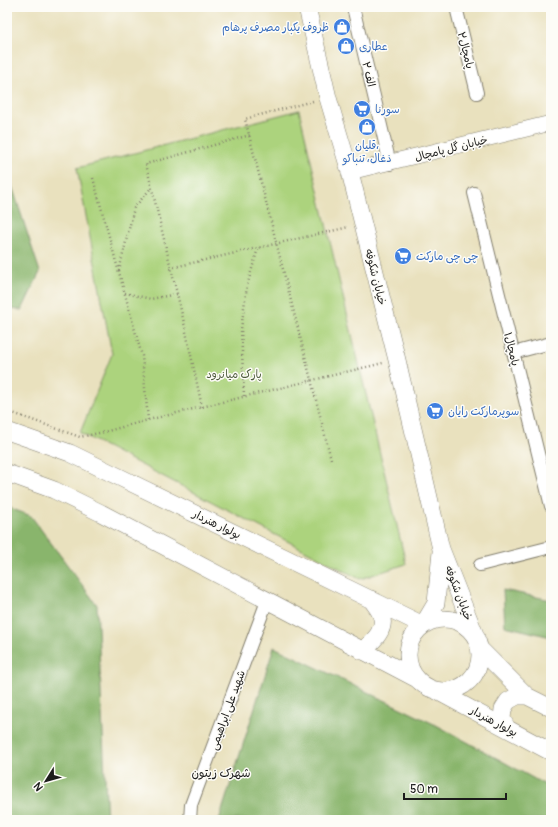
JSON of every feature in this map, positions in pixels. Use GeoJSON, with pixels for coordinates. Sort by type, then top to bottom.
{"type":"FeatureCollection","features":[{"type":"Feature","properties":{"kind":"main road","name":"خیابان شکوفه"},"geometry":{"type":"LineString","coordinates":[[307,7],[328,98],[350,172],[397,360],[441,549],[478,643]]}},
{"type":"Feature","properties":{"kind":"main road","name":"بولوار هنردار"},"geometry":{"type":"LineString","coordinates":[[7,431],[70,453],[423,625]]}},
{"type":"Feature","properties":{"kind":"main road"},"geometry":{"type":"LineString","coordinates":[[7,473],[54,490],[101,513],[417,679],[426,686],[437,691],[448,691],[460,688],[469,682],[476,672],[480,661],[478,643]]}},
{"type":"Feature","properties":{"kind":"main road","name":"خیابان شکوفه"},"geometry":{"type":"LineString","coordinates":[[423,625],[436,602],[441,549]]}},
{"type":"Feature","properties":{"kind":"main road"},"geometry":{"type":"LineString","coordinates":[[362,651],[372,643],[382,629],[382,615],[371,599]]}},
{"type":"Feature","properties":{"kind":"main road"},"geometry":{"type":"LineString","coordinates":[[417,679],[411,669],[408,657],[409,645],[414,634],[423,625],[434,620],[446,618],[458,621],[468,628],[478,643],[527,696],[551,708]]}},
{"type":"Feature","properties":{"kind":"main road","name":"بولوار هنردار"},"geometry":{"type":"LineString","coordinates":[[437,691],[551,752]]}},
{"type":"Feature","properties":{"kind":"main road"},"geometry":{"type":"LineString","coordinates":[[506,728],[502,719],[503,709],[508,701],[517,696],[527,696]]}},
{"type":"Feature","properties":{"kind":"street","name":"۲ الف"},"geometry":{"type":"LineString","coordinates":[[353,7],[390,164]]}},
{"type":"Feature","properties":{"kind":"street","name":"پامچال۲"},"geometry":{"type":"LineString","coordinates":[[456,7],[477,93]]}},
{"type":"Feature","properties":{"kind":"street","name":"خیابان گل پامچال"},"geometry":{"type":"LineString","coordinates":[[350,172],[390,164],[551,123]]}},
{"type":"Feature","properties":{"kind":"street","name":"پامچال۱"},"geometry":{"type":"LineString","coordinates":[[474,192],[551,506]]}},
{"type":"Feature","properties":{"kind":"street"},"geometry":{"type":"LineString","coordinates":[[513,353],[551,343]]}},
{"type":"Feature","properties":{"kind":"street"},"geometry":{"type":"LineString","coordinates":[[480,565],[551,547]]}},
{"type":"Feature","properties":{"kind":"street","name":"شهید علی ابراهیمی"},"geometry":{"type":"LineString","coordinates":[[190,820],[191,805],[267,601]]}},
{"type":"Feature","properties":{"kind":"path"},"geometry":{"type":"LineString","coordinates":[[328,98],[245,119],[331,459]]}},
{"type":"Feature","properties":{"kind":"path"},"geometry":{"type":"LineString","coordinates":[[202,407],[146,164],[250,135]]}},
{"type":"Feature","properties":{"kind":"path"},"geometry":{"type":"LineString","coordinates":[[93,178],[142,356],[148,420]]}},
{"type":"Feature","properties":{"kind":"path"},"geometry":{"type":"LineString","coordinates":[[119,271],[134,208],[152,188]]}},
{"type":"Feature","properties":{"kind":"path"},"geometry":{"type":"LineString","coordinates":[[170,268],[363,224]]}},
{"type":"Feature","properties":{"kind":"path"},"geometry":{"type":"LineString","coordinates":[[244,396],[241,329],[247,286],[258,248]]}},
{"type":"Feature","properties":{"kind":"path"},"geometry":{"type":"LineString","coordinates":[[125,293],[151,299],[177,294]]}},
{"type":"Feature","properties":{"kind":"path"},"geometry":{"type":"LineString","coordinates":[[7,411],[80,437],[397,360]]}},
{"type":"Feature","properties":{"kind":"green space","name":"پارک میانرود"},"geometry":{"type":"Polygon","coordinates":[[[299,110],[406,564],[360,579],[80,433],[112,354],[77,168],[299,110]]]}},
{"type":"Feature","properties":{"kind":"green space"},"geometry":{"type":"Polygon","coordinates":[[[11,183],[40,272],[22,310],[7,309],[7,184],[11,183]]]}},
{"type":"Feature","properties":{"kind":"green space"},"geometry":{"type":"Polygon","coordinates":[[[7,507],[31,516],[97,605],[107,820],[7,820],[7,507]]]}},
{"type":"Feature","properties":{"kind":"green space"},"geometry":{"type":"Polygon","coordinates":[[[503,590],[551,600],[551,637],[505,626],[503,590]]]}},
{"type":"Feature","properties":{"kind":"green space"},"geometry":{"type":"Polygon","coordinates":[[[274,647],[438,726],[551,788],[551,820],[219,820],[274,647]]]}},
{"type":"Feature","properties":{"kind":"place","name":"ظروف یکبار مصرف پرهام"},"geometry":{"type":"Point","coordinates":[342,27]}},
{"type":"Feature","properties":{"kind":"place","name":"عطاری"},"geometry":{"type":"Point","coordinates":[346,46]}},
{"type":"Feature","properties":{"kind":"place","name":"سورنا"},"geometry":{"type":"Point","coordinates":[362,109]}},
{"type":"Feature","properties":{"kind":"place","name":"قلیان، ذغال، تنباکو"},"geometry":{"type":"Point","coordinates":[367,127]}},
{"type":"Feature","properties":{"kind":"place","name":"چی چی مارکت"},"geometry":{"type":"Point","coordinates":[403,256]}},
{"type":"Feature","properties":{"kind":"place","name":"سوپرمارکت رایان"},"geometry":{"type":"Point","coordinates":[435,411]}},
{"type":"Feature","properties":{"kind":"district","name":"شهرک زیتون"},"geometry":{"type":"Point","coordinates":[221,773]}}]}
